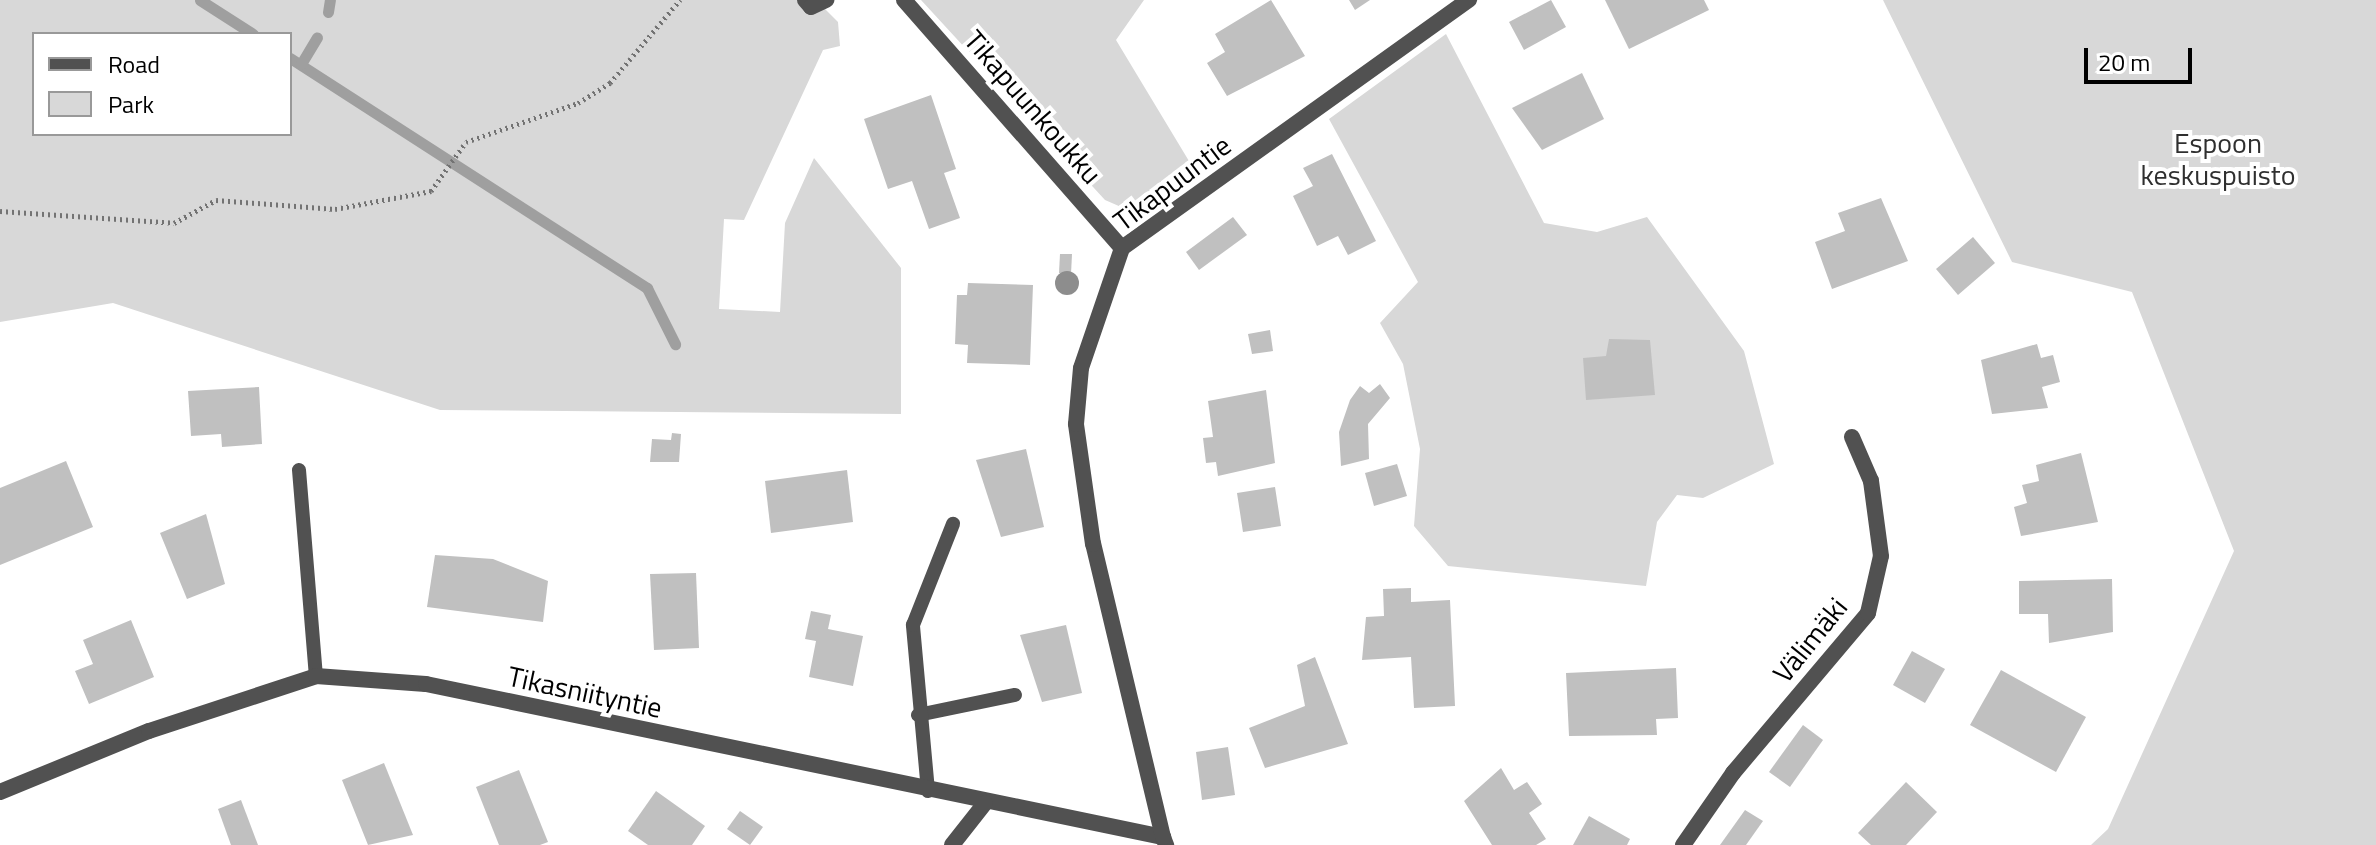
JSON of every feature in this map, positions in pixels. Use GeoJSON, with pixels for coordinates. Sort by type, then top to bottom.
{"type":"FeatureCollection","features":[{"type":"Feature","properties":{"kind":"street"},"geometry":{"type":"LineString","coordinates":[[805,0],[811,7],[826,0]]}},
{"type":"Feature","properties":{"kind":"street","name":"Tikapuunkoukku"},"geometry":{"type":"LineString","coordinates":[[904,0],[1122,248]]}},
{"type":"Feature","properties":{"kind":"street","name":"Tikapuuntie"},"geometry":{"type":"LineString","coordinates":[[1165,841],[1093,544],[1076,424],[1081,368],[1122,248],[1469,0]]}},
{"type":"Feature","properties":{"kind":"street","name":"Välimäki"},"geometry":{"type":"LineString","coordinates":[[1683,845],[1733,773],[1868,613],[1881,556],[1871,481],[1852,437]]}},
{"type":"Feature","properties":{"kind":"street","name":"Tikasniityntie"},"geometry":{"type":"LineString","coordinates":[[0,792],[149,731],[316,676],[426,684],[1165,841]]}},
{"type":"Feature","properties":{"kind":"street"},"geometry":{"type":"LineString","coordinates":[[952,845],[985,803]]}},
{"type":"Feature","properties":{"kind":"lane"},"geometry":{"type":"LineString","coordinates":[[299,470],[316,676]]}},
{"type":"Feature","properties":{"kind":"lane"},"geometry":{"type":"LineString","coordinates":[[928,791],[918,715],[913,625],[953,524]]}},
{"type":"Feature","properties":{"kind":"lane"},"geometry":{"type":"LineString","coordinates":[[918,715],[1015,695]]}},
{"type":"Feature","properties":{"kind":"path"},"geometry":{"type":"LineString","coordinates":[[0,211],[174,223],[216,200],[335,209],[431,191],[466,142],[578,103],[610,83],[680,0]]}},
{"type":"Feature","properties":{"kind":"green space"},"geometry":{"type":"Polygon","coordinates":[[[0,0],[816,0],[838,22],[840,46],[823,50],[744,220],[724,219],[719,309],[780,312],[785,223],[814,158],[901,268],[901,414],[440,410],[113,303],[0,322],[0,0]]]}},
{"type":"Feature","properties":{"kind":"green space"},"geometry":{"type":"Polygon","coordinates":[[[921,0],[1144,0],[1116,40],[1198,176],[1157,205],[1128,210],[1105,200],[921,0]]]}},
{"type":"Feature","properties":{"kind":"green space","name":"Espoon keskuspuisto"},"geometry":{"type":"Polygon","coordinates":[[[1883,0],[2376,0],[2376,845],[2091,845],[2108,829],[2234,551],[2132,292],[2012,262],[1883,0]]]}},
{"type":"Feature","properties":{"kind":"green space"},"geometry":{"type":"Polygon","coordinates":[[[1446,34],[1544,223],[1597,232],[1647,217],[1744,351],[1774,464],[1703,498],[1677,495],[1657,522],[1646,586],[1448,566],[1414,526],[1420,449],[1403,364],[1380,323],[1418,282],[1329,119],[1446,34]]]}},
{"type":"Feature","properties":{"kind":"building"},"geometry":{"type":"Polygon","coordinates":[[[1271,0],[1305,56],[1227,96],[1207,63],[1225,52],[1215,34],[1271,0]]]}},
{"type":"Feature","properties":{"kind":"building"},"geometry":{"type":"Polygon","coordinates":[[[1349,0],[1370,0],[1355,10],[1349,0]]]}},
{"type":"Feature","properties":{"kind":"building"},"geometry":{"type":"Polygon","coordinates":[[[1551,0],[1566,27],[1524,50],[1509,22],[1551,0]]]}},
{"type":"Feature","properties":{"kind":"building"},"geometry":{"type":"Polygon","coordinates":[[[1605,0],[1704,0],[1709,10],[1629,49],[1605,0]]]}},
{"type":"Feature","properties":{"kind":"building"},"geometry":{"type":"Polygon","coordinates":[[[1582,73],[1604,119],[1542,150],[1512,108],[1582,73]]]}},
{"type":"Feature","properties":{"kind":"building"},"geometry":{"type":"Polygon","coordinates":[[[931,95],[956,169],[944,173],[960,218],[929,229],[912,181],[888,189],[864,119],[931,95]]]}},
{"type":"Feature","properties":{"kind":"building"},"geometry":{"type":"Polygon","coordinates":[[[1332,154],[1376,241],[1348,255],[1338,236],[1317,246],[1293,196],[1313,186],[1303,168],[1332,154]]]}},
{"type":"Feature","properties":{"kind":"building"},"geometry":{"type":"Polygon","coordinates":[[[1881,198],[1908,261],[1832,289],[1815,242],[1845,231],[1838,213],[1881,198]]]}},
{"type":"Feature","properties":{"kind":"building"},"geometry":{"type":"Polygon","coordinates":[[[1233,217],[1247,235],[1199,270],[1186,252],[1233,217]]]}},
{"type":"Feature","properties":{"kind":"building"},"geometry":{"type":"Polygon","coordinates":[[[1973,237],[1995,263],[1958,295],[1936,269],[1973,237]]]}},
{"type":"Feature","properties":{"kind":"building"},"geometry":{"type":"Polygon","coordinates":[[[1060,254],[1072,254],[1071,274],[1059,273],[1060,254]]]}},
{"type":"Feature","properties":{"kind":"building"},"geometry":{"type":"Polygon","coordinates":[[[968,283],[1033,285],[1030,365],[967,363],[968,345],[955,344],[957,295],[967,295],[968,283]]]}},
{"type":"Feature","properties":{"kind":"building"},"geometry":{"type":"Polygon","coordinates":[[[1270,330],[1273,351],[1252,354],[1248,334],[1270,330]]]}},
{"type":"Feature","properties":{"kind":"building"},"geometry":{"type":"Polygon","coordinates":[[[1609,339],[1650,340],[1655,395],[1586,400],[1583,358],[1606,356],[1609,339]]]}},
{"type":"Feature","properties":{"kind":"building"},"geometry":{"type":"Polygon","coordinates":[[[2037,344],[2041,358],[2053,355],[2060,382],[2042,387],[2048,408],[1992,414],[1981,360],[2037,344]]]}},
{"type":"Feature","properties":{"kind":"building"},"geometry":{"type":"Polygon","coordinates":[[[1380,384],[1390,398],[1368,424],[1369,459],[1341,466],[1339,432],[1350,400],[1360,386],[1369,393],[1380,384]]]}},
{"type":"Feature","properties":{"kind":"building"},"geometry":{"type":"Polygon","coordinates":[[[259,387],[262,444],[222,447],[221,434],[191,436],[188,391],[259,387]]]}},
{"type":"Feature","properties":{"kind":"building"},"geometry":{"type":"Polygon","coordinates":[[[1266,390],[1275,463],[1218,476],[1216,462],[1206,463],[1203,438],[1213,437],[1208,401],[1266,390]]]}},
{"type":"Feature","properties":{"kind":"building"},"geometry":{"type":"Polygon","coordinates":[[[672,433],[681,434],[679,462],[650,462],[652,439],[671,440],[672,433]]]}},
{"type":"Feature","properties":{"kind":"building"},"geometry":{"type":"Polygon","coordinates":[[[1026,449],[1044,527],[1001,537],[976,460],[1026,449]]]}},
{"type":"Feature","properties":{"kind":"building"},"geometry":{"type":"Polygon","coordinates":[[[2081,453],[2098,522],[2021,536],[2014,507],[2027,503],[2022,485],[2039,481],[2036,465],[2081,453]]]}},
{"type":"Feature","properties":{"kind":"building"},"geometry":{"type":"Polygon","coordinates":[[[66,461],[93,527],[0,565],[0,488],[66,461]]]}},
{"type":"Feature","properties":{"kind":"building"},"geometry":{"type":"Polygon","coordinates":[[[1397,464],[1407,496],[1374,506],[1365,473],[1397,464]]]}},
{"type":"Feature","properties":{"kind":"building"},"geometry":{"type":"Polygon","coordinates":[[[847,470],[853,522],[771,533],[765,481],[847,470]]]}},
{"type":"Feature","properties":{"kind":"building"},"geometry":{"type":"Polygon","coordinates":[[[1275,487],[1281,526],[1243,532],[1237,493],[1275,487]]]}},
{"type":"Feature","properties":{"kind":"building"},"geometry":{"type":"Polygon","coordinates":[[[206,514],[225,584],[187,599],[160,533],[206,514]]]}},
{"type":"Feature","properties":{"kind":"building"},"geometry":{"type":"Polygon","coordinates":[[[435,555],[493,559],[548,581],[543,622],[427,607],[435,555]]]}},
{"type":"Feature","properties":{"kind":"building"},"geometry":{"type":"Polygon","coordinates":[[[696,573],[699,648],[654,650],[650,574],[696,573]]]}},
{"type":"Feature","properties":{"kind":"building"},"geometry":{"type":"Polygon","coordinates":[[[2112,579],[2113,632],[2049,643],[2048,614],[2019,614],[2019,581],[2112,579]]]}},
{"type":"Feature","properties":{"kind":"building"},"geometry":{"type":"Polygon","coordinates":[[[1411,588],[1411,602],[1450,600],[1455,706],[1414,708],[1411,657],[1362,660],[1366,617],[1384,616],[1383,589],[1411,588]]]}},
{"type":"Feature","properties":{"kind":"building"},"geometry":{"type":"Polygon","coordinates":[[[811,611],[831,615],[828,629],[863,636],[853,686],[809,677],[816,641],[805,639],[811,611]]]}},
{"type":"Feature","properties":{"kind":"building"},"geometry":{"type":"Polygon","coordinates":[[[131,620],[154,677],[89,704],[75,671],[93,664],[83,640],[131,620]]]}},
{"type":"Feature","properties":{"kind":"building"},"geometry":{"type":"Polygon","coordinates":[[[1066,625],[1082,693],[1042,702],[1020,635],[1066,625]]]}},
{"type":"Feature","properties":{"kind":"building"},"geometry":{"type":"Polygon","coordinates":[[[1912,651],[1945,669],[1925,703],[1893,685],[1912,651]]]}},
{"type":"Feature","properties":{"kind":"building"},"geometry":{"type":"Polygon","coordinates":[[[1315,657],[1348,744],[1265,768],[1249,728],[1305,706],[1297,665],[1315,657]]]}},
{"type":"Feature","properties":{"kind":"building"},"geometry":{"type":"Polygon","coordinates":[[[1676,668],[1678,718],[1656,719],[1657,735],[1569,736],[1566,673],[1676,668]]]}},
{"type":"Feature","properties":{"kind":"building"},"geometry":{"type":"Polygon","coordinates":[[[2001,670],[2086,717],[2056,772],[1970,725],[2001,670]]]}},
{"type":"Feature","properties":{"kind":"building"},"geometry":{"type":"Polygon","coordinates":[[[1803,725],[1823,740],[1790,787],[1769,772],[1803,725]]]}},
{"type":"Feature","properties":{"kind":"building"},"geometry":{"type":"Polygon","coordinates":[[[1228,747],[1235,795],[1202,800],[1196,752],[1228,747]]]}},
{"type":"Feature","properties":{"kind":"building"},"geometry":{"type":"Polygon","coordinates":[[[384,763],[413,835],[368,845],[342,780],[384,763]]]}},
{"type":"Feature","properties":{"kind":"building"},"geometry":{"type":"Polygon","coordinates":[[[1501,768],[1514,790],[1527,782],[1542,804],[1529,813],[1546,839],[1536,845],[1492,845],[1464,801],[1501,768]]]}},
{"type":"Feature","properties":{"kind":"building"},"geometry":{"type":"Polygon","coordinates":[[[519,770],[548,842],[540,845],[499,845],[476,787],[519,770]]]}},
{"type":"Feature","properties":{"kind":"building"},"geometry":{"type":"Polygon","coordinates":[[[1906,782],[1937,812],[1906,845],[1871,845],[1858,833],[1906,782]]]}},
{"type":"Feature","properties":{"kind":"building"},"geometry":{"type":"Polygon","coordinates":[[[656,791],[705,826],[692,845],[648,845],[628,831],[656,791]]]}},
{"type":"Feature","properties":{"kind":"building"},"geometry":{"type":"Polygon","coordinates":[[[241,800],[258,845],[231,845],[218,809],[241,800]]]}},
{"type":"Feature","properties":{"kind":"building"},"geometry":{"type":"Polygon","coordinates":[[[1745,810],[1763,821],[1746,845],[1720,845],[1745,810]]]}},
{"type":"Feature","properties":{"kind":"building"},"geometry":{"type":"Polygon","coordinates":[[[740,811],[763,827],[750,845],[727,829],[740,811]]]}},
{"type":"Feature","properties":{"kind":"building"},"geometry":{"type":"Polygon","coordinates":[[[1589,816],[1630,839],[1627,845],[1573,845],[1589,816]]]}},
{"type":"Feature","properties":{"kind":"waterway"},"geometry":{"type":"LineString","coordinates":[[200,0],[250,32]]}},
{"type":"Feature","properties":{"kind":"waterway"},"geometry":{"type":"LineString","coordinates":[[328,12],[330,0]]}},
{"type":"Feature","properties":{"kind":"waterway"},"geometry":{"type":"LineString","coordinates":[[301,64],[317,37]]}},
{"type":"Feature","properties":{"kind":"waterway"},"geometry":{"type":"LineString","coordinates":[[292,59],[647,288],[675,344]]}}]}
